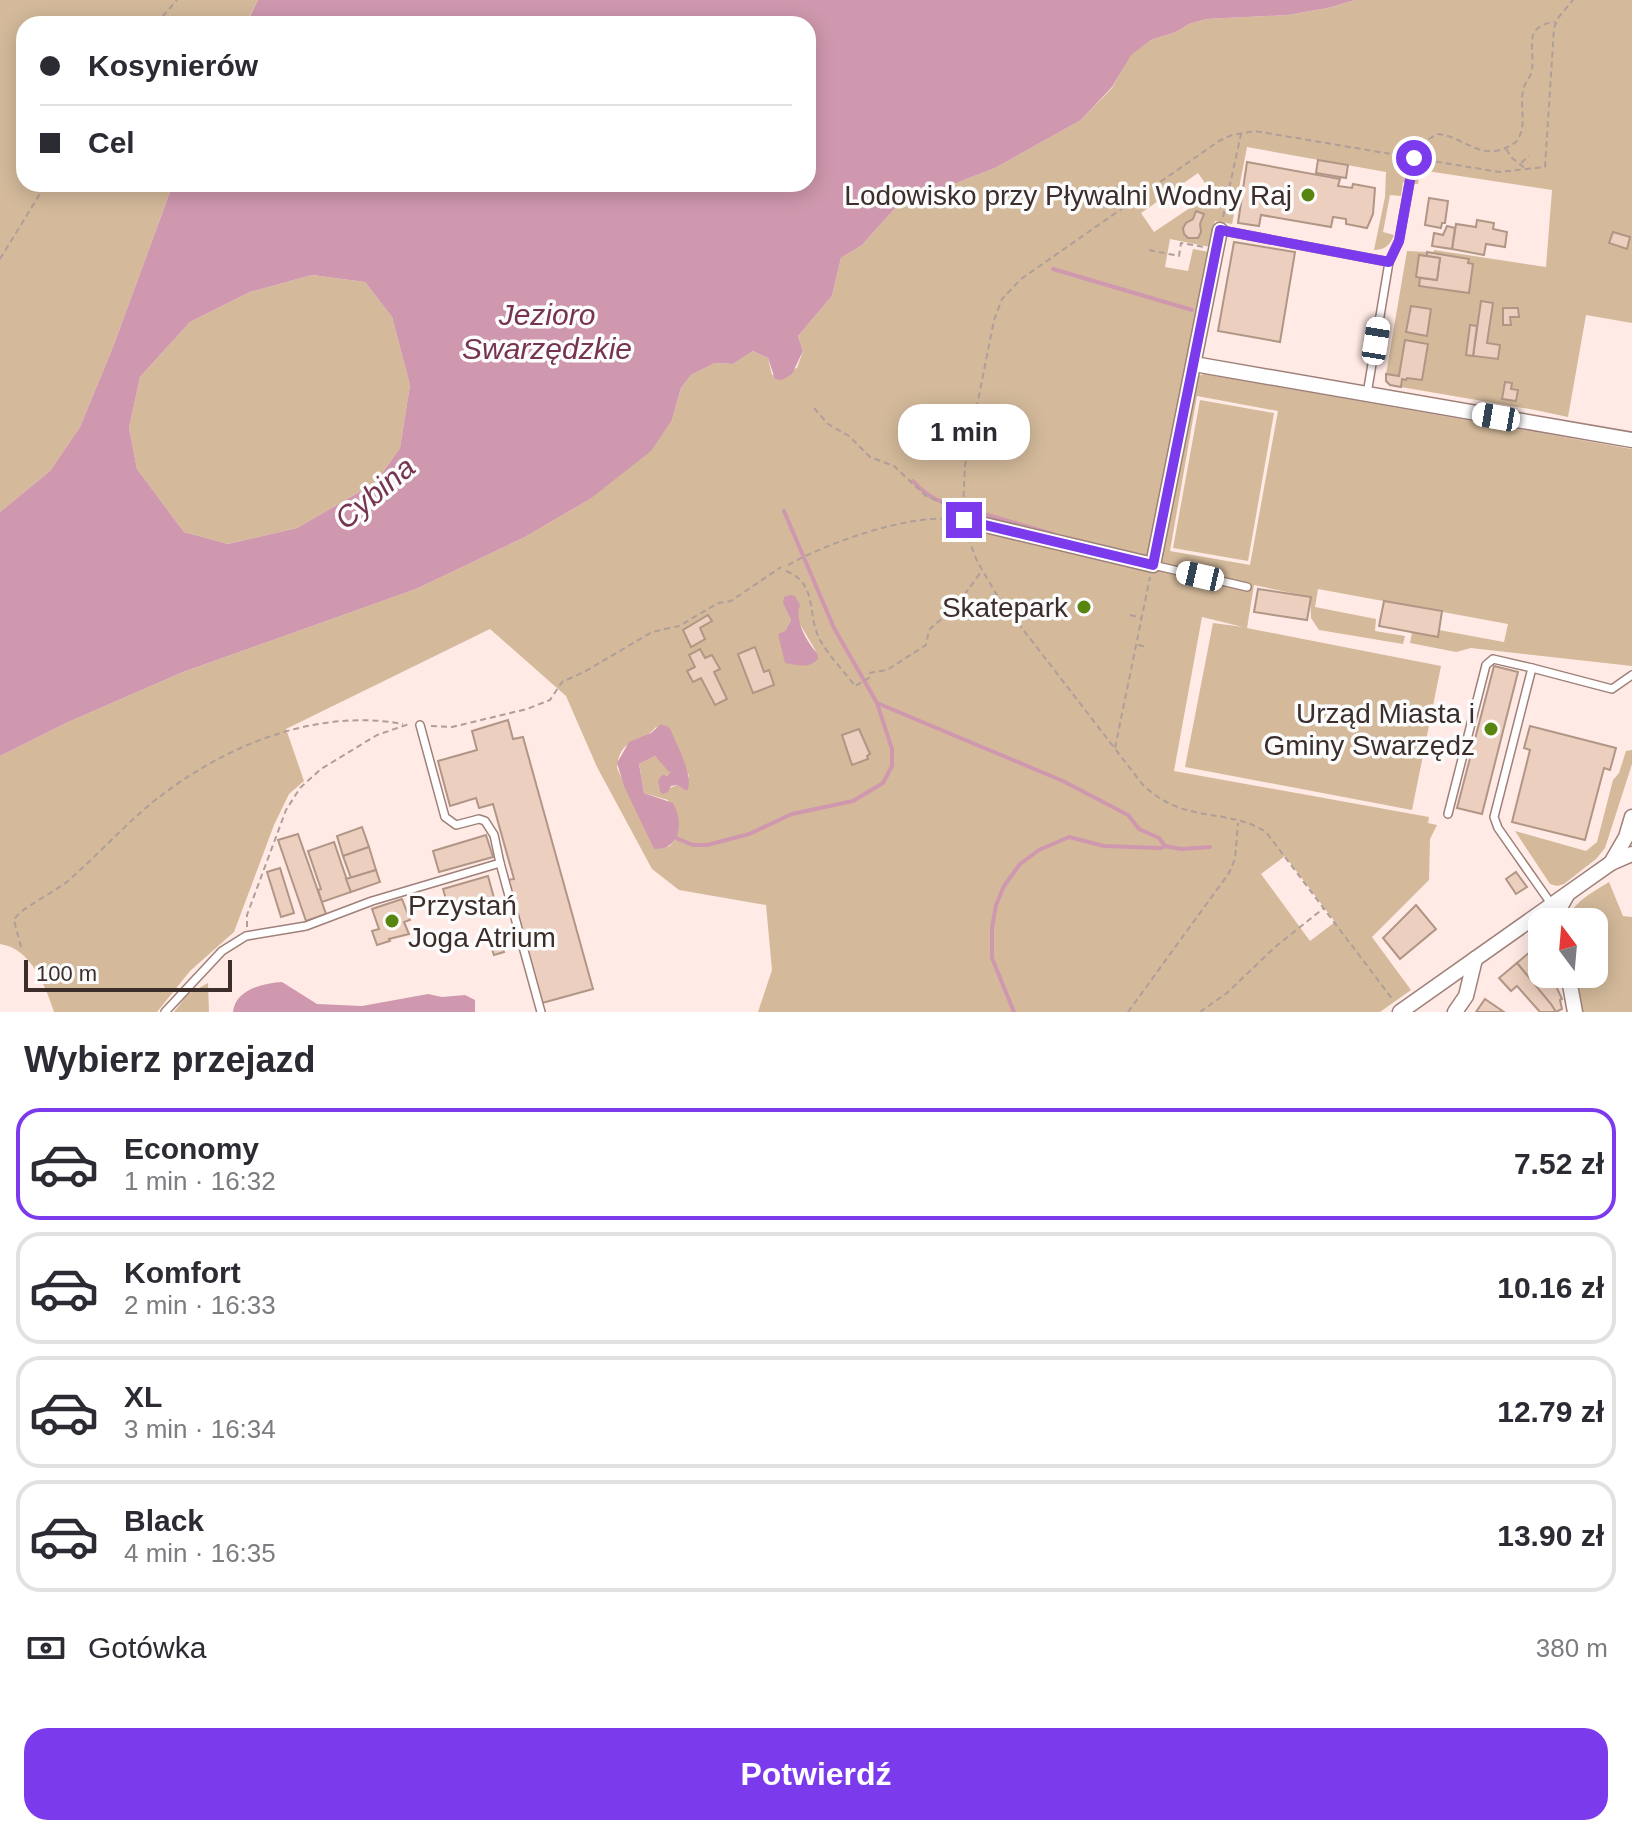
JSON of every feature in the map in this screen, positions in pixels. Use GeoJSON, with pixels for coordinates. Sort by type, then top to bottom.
{"type":"FeatureCollection","features":[{"type":"Feature","properties":{"kind":"street"},"geometry":{"type":"LineString","coordinates":[[964,516],[1153,565],[1220,230]]}},
{"type":"Feature","properties":{"kind":"street"},"geometry":{"type":"LineString","coordinates":[[1194,364],[1632,440]]}},
{"type":"Feature","properties":{"kind":"street"},"geometry":{"type":"LineString","coordinates":[[1611,863],[1626,837],[1632,817]]}},
{"type":"Feature","properties":{"kind":"street"},"geometry":{"type":"LineString","coordinates":[[1401,1012],[1611,863],[1632,854]]}},
{"type":"Feature","properties":{"kind":"street"},"geometry":{"type":"LineString","coordinates":[[1560,908],[1568,895]]}},
{"type":"Feature","properties":{"kind":"street"},"geometry":{"type":"LineString","coordinates":[[1455,1012],[1466,996],[1475,959]]}},
{"type":"Feature","properties":{"kind":"street"},"geometry":{"type":"LineString","coordinates":[[1571,988],[1575,1012]]}},
{"type":"Feature","properties":{"kind":"lane"},"geometry":{"type":"LineString","coordinates":[[1367,394],[1389,262],[1399,241],[1414,158]]}},
{"type":"Feature","properties":{"kind":"lane"},"geometry":{"type":"LineString","coordinates":[[1220,230],[1389,262]]}},
{"type":"Feature","properties":{"kind":"lane"},"geometry":{"type":"LineString","coordinates":[[1153,565],[1247,587]]}},
{"type":"Feature","properties":{"kind":"lane"},"geometry":{"type":"LineString","coordinates":[[1448,814],[1486,665],[1493,659],[1612,689],[1632,675]]}},
{"type":"Feature","properties":{"kind":"lane"},"geometry":{"type":"LineString","coordinates":[[1532,668],[1494,817],[1498,828],[1552,905]]}},
{"type":"Feature","properties":{"kind":"lane"},"geometry":{"type":"LineString","coordinates":[[420,725],[445,817],[456,825],[479,819],[485,821],[494,835],[541,1012]]}},
{"type":"Feature","properties":{"kind":"lane"},"geometry":{"type":"LineString","coordinates":[[165,1012],[222,951],[246,936],[306,926],[372,901],[500,863]]}},
{"type":"Feature","properties":{"kind":"path"},"geometry":{"type":"LineString","coordinates":[[163,16],[177,0]]}},
{"type":"Feature","properties":{"kind":"path"},"geometry":{"type":"LineString","coordinates":[[1401,1012],[1270,836],[1261,829],[1238,822],[1188,812],[1167,803],[1143,785],[1003,605],[982,571],[964,516],[965,466],[994,320],[1002,299],[1021,279],[1219,141],[1241,132],[1263,132],[1494,171],[1541,168],[1546,164],[1555,22],[1573,0]]}},
{"type":"Feature","properties":{"kind":"path"},"geometry":{"type":"LineString","coordinates":[[1425,160],[1429,139],[1437,134],[1452,137],[1476,150],[1506,148],[1519,138],[1523,124],[1524,90],[1532,69],[1534,32],[1540,26],[1555,22]]}},
{"type":"Feature","properties":{"kind":"path"},"geometry":{"type":"LineString","coordinates":[[1220,230],[1241,132]]}},
{"type":"Feature","properties":{"kind":"path"},"geometry":{"type":"LineString","coordinates":[[1506,148],[1510,157],[1526,169]]}},
{"type":"Feature","properties":{"kind":"path"},"geometry":{"type":"LineString","coordinates":[[1520,163],[1529,156]]}},
{"type":"Feature","properties":{"kind":"path"},"geometry":{"type":"LineString","coordinates":[[0,259],[41,192]]}},
{"type":"Feature","properties":{"kind":"path"},"geometry":{"type":"LineString","coordinates":[[1149,250],[1179,256],[1181,243],[1217,250]]}},
{"type":"Feature","properties":{"kind":"path"},"geometry":{"type":"LineString","coordinates":[[814,408],[828,424],[849,436],[870,457],[894,466],[926,496],[964,516]]}},
{"type":"Feature","properties":{"kind":"path"},"geometry":{"type":"LineString","coordinates":[[788,565],[811,553],[911,520],[964,516]]}},
{"type":"Feature","properties":{"kind":"path"},"geometry":{"type":"LineString","coordinates":[[1115,749],[1153,565]]}},
{"type":"Feature","properties":{"kind":"path"},"geometry":{"type":"LineString","coordinates":[[21,947],[14,920],[18,913],[67,882],[155,800],[182,780],[257,742],[325,722],[377,719],[404,725],[452,727],[527,709],[550,700],[562,682],[652,632],[679,626],[718,603],[731,601],[781,567]]}},
{"type":"Feature","properties":{"kind":"path"},"geometry":{"type":"LineString","coordinates":[[786,571],[799,576],[806,588],[819,639],[855,686],[869,678],[869,673],[887,670],[926,645],[929,630],[956,606],[982,571]]}},
{"type":"Feature","properties":{"kind":"path"},"geometry":{"type":"LineString","coordinates":[[1130,615],[1142,618]]}},
{"type":"Feature","properties":{"kind":"path"},"geometry":{"type":"LineString","coordinates":[[1137,645],[1148,647]]}},
{"type":"Feature","properties":{"kind":"path"},"geometry":{"type":"LineString","coordinates":[[246,936],[247,915],[286,810],[300,788],[321,769],[377,735],[404,725]]}},
{"type":"Feature","properties":{"kind":"path"},"geometry":{"type":"LineString","coordinates":[[1128,1012],[1229,873],[1235,859],[1238,822]]}},
{"type":"Feature","properties":{"kind":"path"},"geometry":{"type":"LineString","coordinates":[[1200,1012],[1227,993],[1275,947],[1324,908]]}},
{"type":"Feature","properties":{"kind":"shaded area"},"geometry":{"type":"Polygon","coordinates":[[[0,0],[258,0],[249,16],[16,16],[16,192],[170,192],[80,427],[50,471],[0,512],[0,0]]]}},
{"type":"Feature","properties":{"kind":"shaded area"},"geometry":{"type":"Polygon","coordinates":[[[1355,0],[1632,0],[1632,323],[1586,315],[1568,417],[1401,387],[1402,379],[1407,378],[1386,374],[1407,251],[1427,252],[1427,256],[1419,255],[1419,286],[1468,293],[1473,264],[1468,263],[1468,259],[1433,253],[1434,250],[1546,267],[1552,190],[1420,170],[1418,184],[1403,182],[1401,196],[1390,195],[1383,232],[1394,235],[1387,246],[1374,250],[1385,197],[1386,172],[1247,147],[1232,224],[1215,221],[1210,247],[1170,239],[1165,267],[1188,271],[1193,249],[1209,252],[1198,376],[1204,374],[1632,449],[1632,666],[1471,648],[1456,652],[1410,643],[1412,632],[1439,630],[1504,642],[1508,624],[1318,589],[1315,607],[1376,619],[1375,631],[1405,636],[1403,644],[1319,630],[1311,618],[1310,597],[1254,585],[1247,628],[1441,666],[1412,810],[1185,767],[1213,623],[1243,627],[1202,617],[1174,771],[1429,817],[1428,823],[1437,825],[1430,839],[1429,880],[1372,937],[1411,990],[1380,1012],[758,1012],[772,970],[766,905],[679,890],[652,869],[597,767],[566,696],[490,629],[286,729],[304,781],[289,794],[274,825],[234,932],[190,971],[157,1012],[54,1012],[47,991],[29,961],[11,947],[0,944],[0,756],[66,723],[183,672],[416,589],[525,537],[590,499],[672,420],[681,388],[691,375],[715,363],[733,364],[753,351],[768,358],[772,375],[797,368],[803,351],[798,336],[832,296],[841,258],[862,245],[897,206],[995,168],[1081,120],[1112,88],[1130,55],[1151,40],[1206,19],[1288,15],[1355,0]],[[1198,173],[1141,213],[1154,232],[1212,193],[1198,173]],[[1481,302],[1477,326],[1470,325],[1466,354],[1498,359],[1487,343],[1493,303],[1481,302]],[[1197,396],[1170,551],[1250,565],[1278,411],[1197,396]],[[783,602],[791,620],[785,631],[817,653],[798,621],[797,613],[783,602]],[[656,727],[622,750],[617,768],[654,849],[670,846],[676,838],[668,800],[644,793],[639,764],[655,756],[668,767],[670,774],[663,774],[659,780],[660,792],[677,785],[683,788],[689,776],[674,739],[656,727]],[[1285,856],[1261,874],[1310,941],[1335,922],[1285,856]]]}},
{"type":"Feature","properties":{"kind":"shaded area"},"geometry":{"type":"Polygon","coordinates":[[[312,275],[365,282],[392,317],[410,385],[400,448],[375,483],[297,528],[228,544],[184,532],[137,469],[129,428],[140,377],[190,322],[250,292],[312,275]]]}},
{"type":"Feature","properties":{"kind":"shaded area"},"geometry":{"type":"Polygon","coordinates":[[[1200,400],[1274,413],[1248,561],[1173,548],[1200,400]]]}},
{"type":"Feature","properties":{"kind":"shaded area"},"geometry":{"type":"Polygon","coordinates":[[[1632,750],[1632,764],[1605,848],[1564,884],[1550,884],[1515,831],[1586,851],[1597,842],[1613,780],[1619,773],[1626,751],[1632,750]]]}},
{"type":"Feature","properties":{"kind":"shaded area"},"geometry":{"type":"Polygon","coordinates":[[[1609,882],[1623,916],[1632,917],[1632,1012],[1582,1012],[1578,988],[1608,988],[1608,908],[1574,908],[1609,882]]]}},
{"type":"Feature","properties":{"kind":"shaded area"},"geometry":{"type":"Polygon","coordinates":[[[208,983],[209,1012],[174,1012],[188,994],[208,983]]]}},
{"type":"Feature","properties":{"kind":"water","name":"Jezioro Swarzędzkie"},"geometry":{"type":"Polygon","coordinates":[[[258,0],[1355,0],[1288,15],[1206,19],[1151,40],[1131,55],[1112,87],[1081,120],[995,168],[897,206],[862,245],[841,258],[832,296],[798,336],[803,351],[792,374],[782,380],[775,379],[768,358],[753,351],[733,364],[715,363],[691,375],[681,388],[672,420],[651,451],[590,499],[525,537],[416,589],[183,672],[66,723],[0,756],[0,512],[50,471],[80,427],[170,192],[816,192],[816,16],[250,16],[258,0]],[[312,275],[250,292],[190,322],[140,377],[129,428],[137,469],[184,532],[228,544],[297,528],[375,483],[400,448],[410,385],[392,317],[365,282],[312,275]]]}},
{"type":"Feature","properties":{"kind":"water"},"geometry":{"type":"Polygon","coordinates":[[[795,596],[800,605],[800,624],[817,653],[818,659],[807,665],[785,663],[778,634],[785,631],[791,620],[783,603],[784,597],[795,596]]]}},
{"type":"Feature","properties":{"kind":"water"},"geometry":{"type":"Polygon","coordinates":[[[661,724],[670,728],[687,769],[689,785],[687,791],[677,785],[671,786],[663,794],[658,780],[663,774],[667,776],[670,773],[655,756],[639,764],[644,793],[673,803],[678,818],[675,840],[663,848],[654,849],[624,786],[617,763],[629,742],[651,733],[661,724]]]}},
{"type":"Feature","properties":{"kind":"water"},"geometry":{"type":"Polygon","coordinates":[[[282,982],[317,1004],[362,1006],[428,994],[442,997],[465,995],[475,1000],[475,1012],[233,1012],[244,993],[259,986],[282,982]]]}},
{"type":"Feature","properties":{"kind":"building"},"geometry":{"type":"Polygon","coordinates":[[[1318,160],[1348,165],[1346,178],[1316,173],[1318,160]]]}},
{"type":"Feature","properties":{"kind":"building","name":"Lodowisko przy Pływalni Wodny Raj"},"geometry":{"type":"Polygon","coordinates":[[[1247,162],[1340,179],[1338,186],[1352,188],[1353,184],[1375,188],[1373,214],[1367,228],[1346,224],[1346,219],[1333,217],[1331,227],[1261,215],[1259,226],[1238,223],[1247,162]]]}},
{"type":"Feature","properties":{"kind":"building"},"geometry":{"type":"Polygon","coordinates":[[[1429,198],[1448,201],[1445,223],[1441,228],[1425,225],[1429,198]]]}},
{"type":"Feature","properties":{"kind":"building"},"geometry":{"type":"Polygon","coordinates":[[[1196,211],[1204,214],[1201,232],[1198,238],[1188,238],[1183,228],[1193,219],[1196,211]]]}},
{"type":"Feature","properties":{"kind":"building"},"geometry":{"type":"Polygon","coordinates":[[[1477,220],[1494,223],[1493,229],[1507,232],[1505,247],[1486,244],[1484,255],[1452,249],[1456,224],[1476,227],[1477,220]]]}},
{"type":"Feature","properties":{"kind":"building"},"geometry":{"type":"Polygon","coordinates":[[[1447,226],[1455,228],[1452,249],[1432,246],[1434,233],[1443,235],[1447,226]]]}},
{"type":"Feature","properties":{"kind":"building"},"geometry":{"type":"Polygon","coordinates":[[[1613,232],[1630,237],[1627,249],[1609,243],[1613,232]]]}},
{"type":"Feature","properties":{"kind":"building"},"geometry":{"type":"Polygon","coordinates":[[[1234,242],[1295,252],[1280,342],[1218,331],[1234,242]]]}},
{"type":"Feature","properties":{"kind":"building"},"geometry":{"type":"Polygon","coordinates":[[[1427,252],[1469,259],[1468,263],[1473,264],[1469,293],[1419,286],[1420,278],[1437,280],[1440,258],[1427,256],[1427,252]]]}},
{"type":"Feature","properties":{"kind":"building"},"geometry":{"type":"Polygon","coordinates":[[[1419,255],[1440,258],[1437,280],[1416,277],[1419,255]]]}},
{"type":"Feature","properties":{"kind":"building"},"geometry":{"type":"Polygon","coordinates":[[[1481,301],[1493,303],[1487,343],[1500,345],[1498,359],[1473,356],[1481,301]]]}},
{"type":"Feature","properties":{"kind":"building"},"geometry":{"type":"Polygon","coordinates":[[[1411,306],[1431,309],[1427,336],[1406,332],[1411,306]]]}},
{"type":"Feature","properties":{"kind":"building"},"geometry":{"type":"Polygon","coordinates":[[[1503,308],[1518,308],[1519,317],[1510,317],[1511,325],[1503,325],[1503,308]]]}},
{"type":"Feature","properties":{"kind":"building"},"geometry":{"type":"Polygon","coordinates":[[[1470,325],[1477,326],[1473,356],[1466,355],[1470,325]]]}},
{"type":"Feature","properties":{"kind":"building"},"geometry":{"type":"Polygon","coordinates":[[[1405,340],[1428,344],[1422,380],[1407,378],[1402,379],[1401,387],[1390,385],[1386,374],[1399,376],[1405,340]]]}},
{"type":"Feature","properties":{"kind":"building"},"geometry":{"type":"Polygon","coordinates":[[[1505,382],[1512,383],[1511,389],[1518,390],[1516,401],[1502,399],[1505,382]]]}},
{"type":"Feature","properties":{"kind":"building"},"geometry":{"type":"Polygon","coordinates":[[[1258,589],[1311,597],[1307,620],[1254,612],[1258,589]]]}},
{"type":"Feature","properties":{"kind":"building"},"geometry":{"type":"Polygon","coordinates":[[[1384,601],[1442,611],[1438,637],[1379,626],[1384,601]]]}},
{"type":"Feature","properties":{"kind":"building"},"geometry":{"type":"Polygon","coordinates":[[[708,615],[712,621],[700,628],[705,639],[691,647],[683,630],[708,615]]]}},
{"type":"Feature","properties":{"kind":"building"},"geometry":{"type":"Polygon","coordinates":[[[755,647],[764,672],[769,670],[774,685],[753,693],[738,654],[755,647]]]}},
{"type":"Feature","properties":{"kind":"building"},"geometry":{"type":"Polygon","coordinates":[[[700,649],[705,658],[712,655],[720,669],[714,672],[727,699],[715,705],[701,678],[693,682],[687,671],[695,667],[689,655],[700,649]]]}},
{"type":"Feature","properties":{"kind":"building","name":"Urząd Miasta i Gminy Swarzędz"},"geometry":{"type":"Polygon","coordinates":[[[1494,666],[1518,672],[1482,814],[1457,808],[1494,666]]]}},
{"type":"Feature","properties":{"kind":"building"},"geometry":{"type":"Polygon","coordinates":[[[508,720],[513,739],[523,737],[593,989],[542,1003],[508,880],[514,879],[493,804],[479,808],[476,798],[450,806],[438,761],[477,750],[472,731],[508,720]]]}},
{"type":"Feature","properties":{"kind":"building"},"geometry":{"type":"Polygon","coordinates":[[[1530,726],[1616,748],[1610,770],[1604,768],[1585,840],[1512,822],[1530,750],[1524,748],[1530,726]]]}},
{"type":"Feature","properties":{"kind":"building"},"geometry":{"type":"Polygon","coordinates":[[[859,729],[870,754],[868,759],[852,765],[842,735],[859,729]]]}},
{"type":"Feature","properties":{"kind":"building"},"geometry":{"type":"Polygon","coordinates":[[[362,827],[369,847],[343,856],[337,836],[362,827]]]}},
{"type":"Feature","properties":{"kind":"building"},"geometry":{"type":"Polygon","coordinates":[[[298,834],[326,914],[306,921],[278,840],[298,834]]]}},
{"type":"Feature","properties":{"kind":"building"},"geometry":{"type":"Polygon","coordinates":[[[486,835],[493,857],[439,872],[433,851],[486,835]]]}},
{"type":"Feature","properties":{"kind":"building"},"geometry":{"type":"Polygon","coordinates":[[[334,842],[351,892],[322,902],[318,890],[321,889],[308,851],[334,842]]]}},
{"type":"Feature","properties":{"kind":"building"},"geometry":{"type":"Polygon","coordinates":[[[369,847],[376,870],[351,878],[343,856],[369,847]]]}},
{"type":"Feature","properties":{"kind":"building"},"geometry":{"type":"Polygon","coordinates":[[[280,868],[294,913],[281,917],[267,872],[280,868]]]}},
{"type":"Feature","properties":{"kind":"building"},"geometry":{"type":"Polygon","coordinates":[[[376,870],[380,882],[351,892],[346,879],[376,870]]]}},
{"type":"Feature","properties":{"kind":"building"},"geometry":{"type":"Polygon","coordinates":[[[1516,872],[1527,887],[1516,894],[1506,879],[1516,872]]]}},
{"type":"Feature","properties":{"kind":"building"},"geometry":{"type":"Polygon","coordinates":[[[488,876],[494,898],[448,906],[443,889],[488,876]]]}},
{"type":"Feature","properties":{"kind":"building","name":"Przystań Joga Atrium"},"geometry":{"type":"Polygon","coordinates":[[[402,899],[410,920],[404,922],[409,934],[377,945],[372,931],[379,929],[372,909],[402,899]]]}},
{"type":"Feature","properties":{"kind":"building"},"geometry":{"type":"Polygon","coordinates":[[[1416,905],[1436,929],[1400,959],[1383,938],[1416,905]]]}},
{"type":"Feature","properties":{"kind":"building"},"geometry":{"type":"Polygon","coordinates":[[[499,937],[504,952],[494,955],[489,940],[499,937]]]}},
{"type":"Feature","properties":{"kind":"building"},"geometry":{"type":"Polygon","coordinates":[[[1528,954],[1528,977],[1517,963],[1528,954]]]}},
{"type":"Feature","properties":{"kind":"building"},"geometry":{"type":"Polygon","coordinates":[[[1517,963],[1528,976],[1528,988],[1538,988],[1556,1012],[1540,1012],[1517,986],[1511,991],[1499,978],[1517,963]]]}},
{"type":"Feature","properties":{"kind":"building"},"geometry":{"type":"Polygon","coordinates":[[[1537,988],[1557,988],[1562,1009],[1556,1012],[1537,988]]]}},
{"type":"Feature","properties":{"kind":"building"},"geometry":{"type":"Polygon","coordinates":[[[1485,999],[1504,1012],[1476,1012],[1485,999]]]}},
{"type":"Feature","properties":{"kind":"waterway"},"geometry":{"type":"LineString","coordinates":[[1053,269],[1192,310]]}},
{"type":"Feature","properties":{"kind":"waterway"},"geometry":{"type":"LineString","coordinates":[[913,481],[931,497],[954,505]]}},
{"type":"Feature","properties":{"kind":"waterway"},"geometry":{"type":"LineString","coordinates":[[784,511],[834,628],[877,703],[1063,781],[1128,815],[1139,829],[1159,838],[1165,846],[1104,846],[1069,837],[1039,850],[1020,864],[1004,886],[996,905],[992,928],[992,958],[1014,1012]]}},
{"type":"Feature","properties":{"kind":"waterway"},"geometry":{"type":"LineString","coordinates":[[974,511],[1053,534]]}},
{"type":"Feature","properties":{"kind":"waterway"},"geometry":{"type":"LineString","coordinates":[[676,838],[693,845],[707,845],[749,834],[792,814],[853,801],[883,783],[892,766],[892,749],[877,703]]}},
{"type":"Feature","properties":{"kind":"waterway"},"geometry":{"type":"LineString","coordinates":[[1165,846],[1181,849],[1210,847]]}},
{"type":"Feature","properties":{"kind":"place","name":"Lodowisko przy Pływalni Wodny Raj"},"geometry":{"type":"Point","coordinates":[1308,195]}},
{"type":"Feature","properties":{"kind":"place","name":"Skatepark"},"geometry":{"type":"Point","coordinates":[1084,607]}},
{"type":"Feature","properties":{"kind":"place","name":"Urząd Miasta i Gminy Swarzędz"},"geometry":{"type":"Point","coordinates":[1491,729]}},
{"type":"Feature","properties":{"kind":"place","name":"Przystań Joga Atrium"},"geometry":{"type":"Point","coordinates":[392,921]}},
{"type":"Feature","properties":{"kind":"route"},"geometry":{"type":"LineString","coordinates":[[964,520],[1153,565],[1220,230],[1389,262],[1399,241],[1414,158]]}},
{"type":"Feature","properties":{"kind":"water label","name":"Cybina"},"geometry":{"type":"Point","coordinates":[375,493]}}]}
